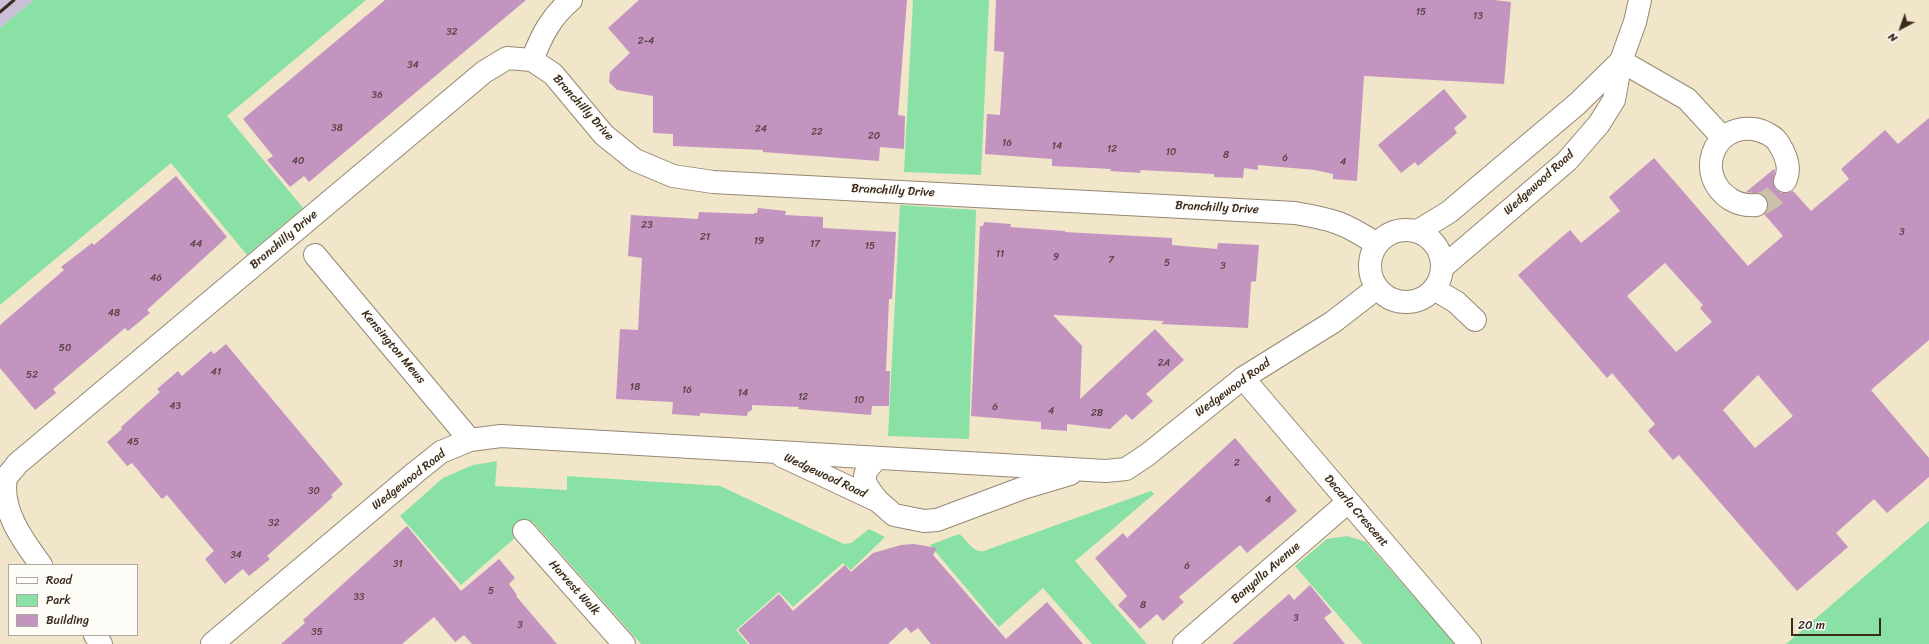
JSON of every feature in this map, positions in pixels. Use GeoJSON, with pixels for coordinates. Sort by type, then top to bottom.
{"type":"FeatureCollection","features":[{"type":"Feature","properties":{"kind":"street"},"geometry":{"type":"LineString","coordinates":[[532,60],[543,33],[558,11],[571,0]]}},
{"type":"Feature","properties":{"kind":"street","name":"Wedgewood Road"},"geometry":{"type":"LineString","coordinates":[[1442,267],[1567,161],[1599,124],[1614,100],[1621,61],[1636,22],[1640,0]]}},
{"type":"Feature","properties":{"kind":"street","name":"Branchilly Drive"},"geometry":{"type":"LineString","coordinates":[[40,564],[3,520],[1,495],[9,463],[484,72],[507,58],[532,60],[553,74],[604,135],[634,160],[673,176],[713,182],[1295,213],[1330,219],[1354,229],[1376,244]]}},
{"type":"Feature","properties":{"kind":"street"},"geometry":{"type":"LineString","coordinates":[[1621,61],[1687,99],[1723,138]]}},
{"type":"Feature","properties":{"kind":"street","name":"Wedgewood Road"},"geometry":{"type":"LineString","coordinates":[[1418,231],[1449,212],[1577,104],[1621,61]]}},
{"type":"Feature","properties":{"kind":"street"},"geometry":{"type":"LineString","coordinates":[[1756,204],[1750,206],[1736,203],[1720,193],[1713,182],[1710,169],[1712,155],[1723,138],[1734,131],[1747,128],[1760,130],[1778,141],[1785,152],[1788,165],[1785,181]]}},
{"type":"Feature","properties":{"kind":"street"},"geometry":{"type":"LineString","coordinates":[[1406,229],[1418,231],[1428,237],[1436,245],[1441,256],[1442,267],[1440,278],[1434,289],[1426,296],[1417,300],[1406,302],[1385,296],[1372,278],[1370,266],[1371,255],[1376,244],[1384,236],[1395,231],[1406,229]]}},
{"type":"Feature","properties":{"kind":"street","name":"Kensington Mews"},"geometry":{"type":"LineString","coordinates":[[315,255],[470,440]]}},
{"type":"Feature","properties":{"kind":"street","name":"Wedgewood Road"},"geometry":{"type":"LineString","coordinates":[[212,644],[441,452],[470,440],[501,436],[1084,470],[1106,471],[1126,469],[1147,455],[1243,378],[1333,322],[1378,288]]}},
{"type":"Feature","properties":{"kind":"street"},"geometry":{"type":"LineString","coordinates":[[1434,289],[1456,302],[1475,320]]}},
{"type":"Feature","properties":{"kind":"street","name":"Decarla Crescent"},"geometry":{"type":"LineString","coordinates":[[1243,378],[1470,644]]}},
{"type":"Feature","properties":{"kind":"street","name":"Wedgewood Road"},"geometry":{"type":"LineString","coordinates":[[772,451],[878,501]]}},
{"type":"Feature","properties":{"kind":"street","name":"Wedgewood Road"},"geometry":{"type":"LineString","coordinates":[[878,458],[869,466],[864,476],[866,487],[878,501],[894,515],[924,522],[937,520],[1023,488],[1084,470]]}},
{"type":"Feature","properties":{"kind":"street","name":"Banyalla Avenue"},"geometry":{"type":"LineString","coordinates":[[1184,644],[1348,502]]}},
{"type":"Feature","properties":{"kind":"street","name":"Harvest Walk"},"geometry":{"type":"LineString","coordinates":[[524,531],[624,644]]}},
{"type":"Feature","properties":{"kind":"street"},"geometry":{"type":"LineString","coordinates":[[96,636],[102,644]]}},
{"type":"Feature","properties":{"kind":"shaded area"},"geometry":{"type":"Polygon","coordinates":[[[0,0],[34,0],[0,28],[0,0]]]}},
{"type":"Feature","properties":{"kind":"green space"},"geometry":{"type":"Polygon","coordinates":[[[34,0],[366,0],[227,116],[303,208],[247,255],[171,163],[0,305],[0,28],[34,0]]]}},
{"type":"Feature","properties":{"kind":"green space"},"geometry":{"type":"Polygon","coordinates":[[[913,0],[989,0],[981,175],[904,172],[913,0]]]}},
{"type":"Feature","properties":{"kind":"green space"},"geometry":{"type":"Polygon","coordinates":[[[900,205],[976,210],[969,439],[888,436],[900,205]]]}},
{"type":"Feature","properties":{"kind":"green space"},"geometry":{"type":"Polygon","coordinates":[[[497,461],[495,486],[567,490],[567,476],[720,486],[844,544],[851,543],[869,529],[885,537],[851,570],[843,563],[793,607],[779,592],[736,630],[748,644],[641,644],[533,522],[461,585],[400,516],[443,478],[473,465],[497,461]]]}},
{"type":"Feature","properties":{"kind":"green space"},"geometry":{"type":"Polygon","coordinates":[[[1151,491],[1154,494],[1075,561],[1147,644],[1092,644],[1043,588],[999,627],[930,545],[959,534],[973,548],[984,551],[1151,491]]]}},
{"type":"Feature","properties":{"kind":"green space"},"geometry":{"type":"Polygon","coordinates":[[[1929,521],[1929,644],[1786,644],[1929,521]]]}},
{"type":"Feature","properties":{"kind":"green space"},"geometry":{"type":"Polygon","coordinates":[[[1347,536],[1366,542],[1455,644],[1363,644],[1295,566],[1327,539],[1347,536]]]}},
{"type":"Feature","properties":{"kind":"building"},"geometry":{"type":"Polygon","coordinates":[[[385,0],[526,0],[309,182],[304,176],[290,187],[267,160],[273,156],[243,119],[385,0]]]}},
{"type":"Feature","properties":{"kind":"building"},"geometry":{"type":"Polygon","coordinates":[[[639,0],[907,0],[898,115],[905,116],[904,149],[880,147],[879,161],[763,152],[763,150],[673,146],[673,134],[653,133],[653,96],[617,90],[609,82],[610,72],[630,53],[608,28],[639,0]]]}},
{"type":"Feature","properties":{"kind":"building"},"geometry":{"type":"Polygon","coordinates":[[[996,0],[1494,0],[1511,2],[1504,84],[1364,76],[1357,181],[1333,179],[1333,174],[1315,170],[1258,165],[1258,170],[1244,168],[1243,178],[1214,177],[1214,174],[1141,170],[1140,173],[1110,171],[1111,169],[1052,166],[1052,159],[985,154],[987,114],[1000,115],[1004,52],[994,51],[996,0]]]}},
{"type":"Feature","properties":{"kind":"building"},"geometry":{"type":"Polygon","coordinates":[[[1444,89],[1467,117],[1454,128],[1457,133],[1418,166],[1415,162],[1401,173],[1378,145],[1444,89]]]}},
{"type":"Feature","properties":{"kind":"building"},"geometry":{"type":"Polygon","coordinates":[[[1929,118],[1929,340],[1871,390],[1929,458],[1929,477],[1887,513],[1874,499],[1836,533],[1848,547],[1797,591],[1679,455],[1673,460],[1648,431],[1655,424],[1612,373],[1607,378],[1518,275],[1570,230],[1581,243],[1620,211],[1609,197],[1654,158],[1748,266],[1783,236],[1764,214],[1768,205],[1766,198],[1761,194],[1746,192],[1774,169],[1773,183],[1776,189],[1781,193],[1793,191],[1811,211],[1849,179],[1841,169],[1885,130],[1898,144],[1929,118]],[[1665,263],[1627,296],[1676,352],[1712,322],[1700,308],[1703,305],[1665,263]],[[1758,375],[1723,410],[1755,448],[1793,416],[1758,375]]]}},
{"type":"Feature","properties":{"kind":"building"},"geometry":{"type":"Polygon","coordinates":[[[176,176],[227,237],[147,310],[150,313],[128,331],[125,328],[53,389],[56,393],[35,410],[0,368],[0,325],[64,270],[61,267],[92,243],[94,245],[176,176]]]}},
{"type":"Feature","properties":{"kind":"building"},"geometry":{"type":"Polygon","coordinates":[[[758,208],[786,211],[785,215],[823,217],[823,228],[896,232],[892,299],[889,299],[886,371],[890,371],[889,406],[872,406],[871,415],[798,409],[799,407],[752,405],[752,410],[748,412],[747,416],[700,413],[700,416],[672,414],[673,402],[616,399],[620,329],[638,330],[642,258],[628,256],[631,215],[698,219],[699,212],[754,214],[757,213],[758,208]]]}},
{"type":"Feature","properties":{"kind":"building"},"geometry":{"type":"Polygon","coordinates":[[[984,222],[1011,224],[1010,227],[1065,232],[1172,238],[1172,245],[1217,249],[1218,243],[1259,245],[1256,281],[1251,282],[1248,328],[1161,324],[1164,321],[1053,315],[1082,346],[1080,399],[1155,329],[1184,360],[1146,394],[1153,401],[1132,420],[1126,414],[1110,429],[1067,424],[1067,431],[1041,429],[1041,422],[971,416],[980,226],[983,226],[984,222]]]}},
{"type":"Feature","properties":{"kind":"building"},"geometry":{"type":"Polygon","coordinates":[[[226,344],[343,484],[331,495],[333,497],[267,556],[270,559],[249,576],[243,569],[225,584],[205,559],[214,551],[167,495],[162,499],[132,463],[127,466],[107,442],[122,429],[121,427],[160,392],[157,389],[178,371],[182,376],[211,351],[214,354],[226,344]]]}},
{"type":"Feature","properties":{"kind":"building"},"geometry":{"type":"Polygon","coordinates":[[[1235,438],[1297,511],[1247,553],[1240,545],[1179,597],[1184,602],[1163,621],[1157,614],[1140,629],[1118,605],[1127,596],[1095,558],[1123,533],[1127,538],[1235,438]]]}},
{"type":"Feature","properties":{"kind":"building"},"geometry":{"type":"Polygon","coordinates":[[[407,526],[461,591],[499,559],[515,578],[509,584],[517,595],[516,596],[557,644],[472,644],[464,635],[455,642],[434,617],[402,644],[281,644],[305,623],[303,620],[407,526]]]}},
{"type":"Feature","properties":{"kind":"building"},"geometry":{"type":"Polygon","coordinates":[[[914,544],[937,548],[933,555],[1006,639],[1047,602],[1083,644],[931,644],[918,628],[911,633],[906,627],[888,644],[750,644],[738,630],[779,594],[793,611],[845,565],[851,572],[873,553],[901,545],[914,544]]]}},
{"type":"Feature","properties":{"kind":"building"},"geometry":{"type":"Polygon","coordinates":[[[1310,585],[1332,612],[1324,618],[1345,644],[1232,644],[1289,594],[1294,600],[1310,585]]]}},
{"type":"Feature","properties":{"kind":"tunnel"},"geometry":{"type":"LineString","coordinates":[[1756,205],[1761,204],[1773,197],[1785,181]]}},
{"type":"Feature","properties":{"kind":"railway"},"geometry":{"type":"LineString","coordinates":[[0,12],[14,0]]}}]}
